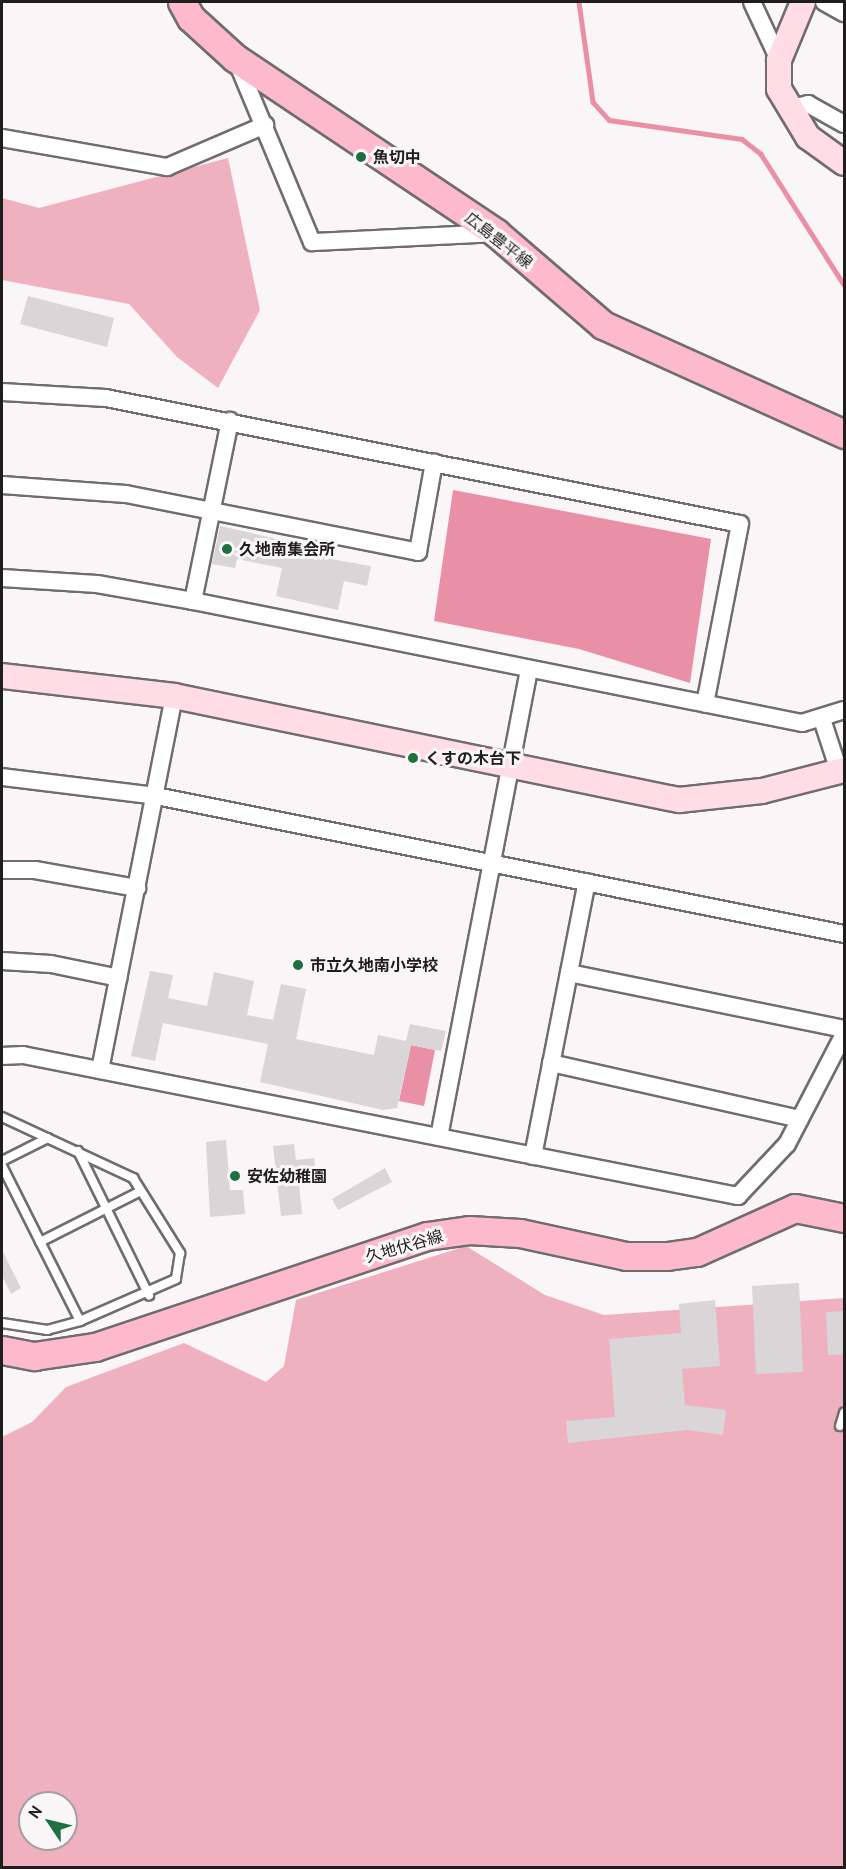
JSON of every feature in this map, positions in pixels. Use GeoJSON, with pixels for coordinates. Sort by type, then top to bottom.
{"type":"FeatureCollection","features":[{"type":"Feature","properties":{"kind":"main road","name":"広島豊平線"},"geometry":{"type":"LineString","coordinates":[[182,2],[191,18],[235,58],[496,233],[603,325],[844,434]]}},
{"type":"Feature","properties":{"kind":"main road","name":"久地伏谷線"},"geometry":{"type":"LineString","coordinates":[[2,1350],[34,1356],[95,1347],[427,1236],[469,1230],[520,1233],[626,1256],[667,1257],[697,1252],[795,1208],[844,1217]]}},
{"type":"Feature","properties":{"kind":"street"},"geometry":{"type":"LineString","coordinates":[[752,2],[779,60]]}},
{"type":"Feature","properties":{"kind":"street"},"geometry":{"type":"LineString","coordinates":[[803,2],[779,60],[779,89],[788,109],[808,136],[844,163]]}},
{"type":"Feature","properties":{"kind":"street"},"geometry":{"type":"LineString","coordinates":[[824,2],[844,13]]}},
{"type":"Feature","properties":{"kind":"street"},"geometry":{"type":"LineString","coordinates":[[235,58],[266,125],[312,242],[496,233]]}},
{"type":"Feature","properties":{"kind":"street"},"geometry":{"type":"LineString","coordinates":[[788,109],[808,104],[844,124]]}},
{"type":"Feature","properties":{"kind":"street"},"geometry":{"type":"LineString","coordinates":[[2,138],[167,167],[266,125]]}},
{"type":"Feature","properties":{"kind":"street"},"geometry":{"type":"LineString","coordinates":[[2,392],[106,398],[740,524],[705,704]]}},
{"type":"Feature","properties":{"kind":"street"},"geometry":{"type":"LineString","coordinates":[[193,601],[230,422]]}},
{"type":"Feature","properties":{"kind":"street"},"geometry":{"type":"LineString","coordinates":[[2,485],[126,494],[418,552],[434,462]]}},
{"type":"Feature","properties":{"kind":"street"},"geometry":{"type":"LineString","coordinates":[[2,578],[97,584],[193,601],[802,723],[822,719],[844,710]]}},
{"type":"Feature","properties":{"kind":"street"},"geometry":{"type":"LineString","coordinates":[[439,1137],[494,864],[529,670]]}},
{"type":"Feature","properties":{"kind":"street"},"geometry":{"type":"LineString","coordinates":[[2,676],[174,696],[679,800],[762,791],[842,771],[822,719]]}},
{"type":"Feature","properties":{"kind":"street"},"geometry":{"type":"LineString","coordinates":[[100,1070],[174,696]]}},
{"type":"Feature","properties":{"kind":"street"},"geometry":{"type":"LineString","coordinates":[[2,777],[156,796],[844,934]]}},
{"type":"Feature","properties":{"kind":"street"},"geometry":{"type":"LineString","coordinates":[[2,870],[35,870],[137,888]]}},
{"type":"Feature","properties":{"kind":"street"},"geometry":{"type":"LineString","coordinates":[[533,1156],[587,882]]}},
{"type":"Feature","properties":{"kind":"street"},"geometry":{"type":"LineString","coordinates":[[2,962],[51,964],[119,978]]}},
{"type":"Feature","properties":{"kind":"street"},"geometry":{"type":"LineString","coordinates":[[569,974],[844,1029]]}},
{"type":"Feature","properties":{"kind":"street"},"geometry":{"type":"LineString","coordinates":[[2,1056],[100,1070],[738,1196],[787,1144],[844,1034]]}},
{"type":"Feature","properties":{"kind":"street"},"geometry":{"type":"LineString","coordinates":[[551,1064],[800,1119]]}},
{"type":"Feature","properties":{"kind":"lane"},"geometry":{"type":"LineString","coordinates":[[2,1117],[124,1172],[141,1191],[180,1253],[181,1268],[170,1284],[80,1321],[47,1330],[2,1323]]}},
{"type":"Feature","properties":{"kind":"lane"},"geometry":{"type":"LineString","coordinates":[[2,1161],[48,1138]]}},
{"type":"Feature","properties":{"kind":"lane"},"geometry":{"type":"LineString","coordinates":[[78,1151],[149,1294]]}},
{"type":"Feature","properties":{"kind":"lane"},"geometry":{"type":"LineString","coordinates":[[2,1166],[80,1321]]}},
{"type":"Feature","properties":{"kind":"lane"},"geometry":{"type":"LineString","coordinates":[[40,1242],[141,1191]]}},
{"type":"Feature","properties":{"kind":"lane"},"geometry":{"type":"LineString","coordinates":[[840,1426],[844,1413]]}},
{"type":"Feature","properties":{"kind":"shaded area"},"geometry":{"type":"Polygon","coordinates":[[[228,158],[260,310],[218,388],[177,357],[129,304],[2,280],[2,198],[39,208],[228,158]]]}},
{"type":"Feature","properties":{"kind":"shaded area"},"geometry":{"type":"Polygon","coordinates":[[[453,490],[711,539],[690,683],[579,649],[434,621],[453,490]]]}},
{"type":"Feature","properties":{"kind":"shaded area"},"geometry":{"type":"Polygon","coordinates":[[[411,1045],[435,1050],[424,1106],[399,1101],[411,1045]]]}},
{"type":"Feature","properties":{"kind":"shaded area"},"geometry":{"type":"Polygon","coordinates":[[[466,1246],[545,1295],[604,1315],[844,1298],[844,1867],[2,1868],[2,1437],[32,1422],[66,1387],[184,1343],[266,1382],[284,1366],[296,1300],[466,1246]]]}},
{"type":"Feature","properties":{"kind":"building"},"geometry":{"type":"Polygon","coordinates":[[[28,296],[114,318],[107,347],[20,324],[28,296]]]}},
{"type":"Feature","properties":{"kind":"building"},"geometry":{"type":"Polygon","coordinates":[[[220,526],[309,546],[308,555],[371,566],[367,586],[344,581],[338,610],[276,596],[282,568],[237,559],[235,568],[212,564],[220,526]]]}},
{"type":"Feature","properties":{"kind":"building"},"geometry":{"type":"Polygon","coordinates":[[[150,971],[173,975],[168,998],[207,1006],[214,972],[254,981],[247,1015],[273,1020],[281,984],[306,989],[296,1039],[374,1055],[378,1035],[406,1041],[410,1024],[446,1031],[441,1051],[411,1045],[397,1108],[383,1110],[260,1082],[268,1044],[163,1023],[155,1061],[131,1056],[150,971]]]}},
{"type":"Feature","properties":{"kind":"building"},"geometry":{"type":"Polygon","coordinates":[[[226,1140],[230,1190],[243,1190],[245,1214],[210,1217],[206,1142],[226,1140]]]}},
{"type":"Feature","properties":{"kind":"building"},"geometry":{"type":"Polygon","coordinates":[[[294,1144],[296,1160],[314,1158],[317,1183],[299,1185],[302,1214],[281,1216],[273,1146],[294,1144]]]}},
{"type":"Feature","properties":{"kind":"building"},"geometry":{"type":"Polygon","coordinates":[[[385,1168],[392,1182],[338,1210],[332,1199],[385,1168]]]}},
{"type":"Feature","properties":{"kind":"building"},"geometry":{"type":"Polygon","coordinates":[[[2,1250],[21,1288],[11,1294],[2,1276],[2,1250]]]}},
{"type":"Feature","properties":{"kind":"building"},"geometry":{"type":"Polygon","coordinates":[[[799,1283],[803,1372],[756,1374],[752,1286],[799,1283]]]}},
{"type":"Feature","properties":{"kind":"building"},"geometry":{"type":"Polygon","coordinates":[[[715,1300],[720,1366],[682,1369],[685,1405],[726,1410],[723,1435],[687,1430],[568,1443],[566,1421],[615,1417],[609,1339],[681,1333],[679,1304],[715,1300]]]}},
{"type":"Feature","properties":{"kind":"building"},"geometry":{"type":"Polygon","coordinates":[[[844,1311],[844,1354],[828,1355],[826,1312],[844,1311]]]}},
{"type":"Feature","properties":{"kind":"waterway"},"geometry":{"type":"LineString","coordinates":[[579,2],[593,102],[609,120],[742,139],[761,154],[844,285]]}},
{"type":"Feature","properties":{"kind":"place","name":"魚切中"},"geometry":{"type":"Point","coordinates":[361,157]}},
{"type":"Feature","properties":{"kind":"place","name":"久地南集会所"},"geometry":{"type":"Point","coordinates":[227,549]}},
{"type":"Feature","properties":{"kind":"place","name":"くすの木台下"},"geometry":{"type":"Point","coordinates":[413,758]}},
{"type":"Feature","properties":{"kind":"place","name":"市立久地南小学校"},"geometry":{"type":"Point","coordinates":[298,965]}},
{"type":"Feature","properties":{"kind":"place","name":"安佐幼稚園"},"geometry":{"type":"Point","coordinates":[235,1176]}}]}
